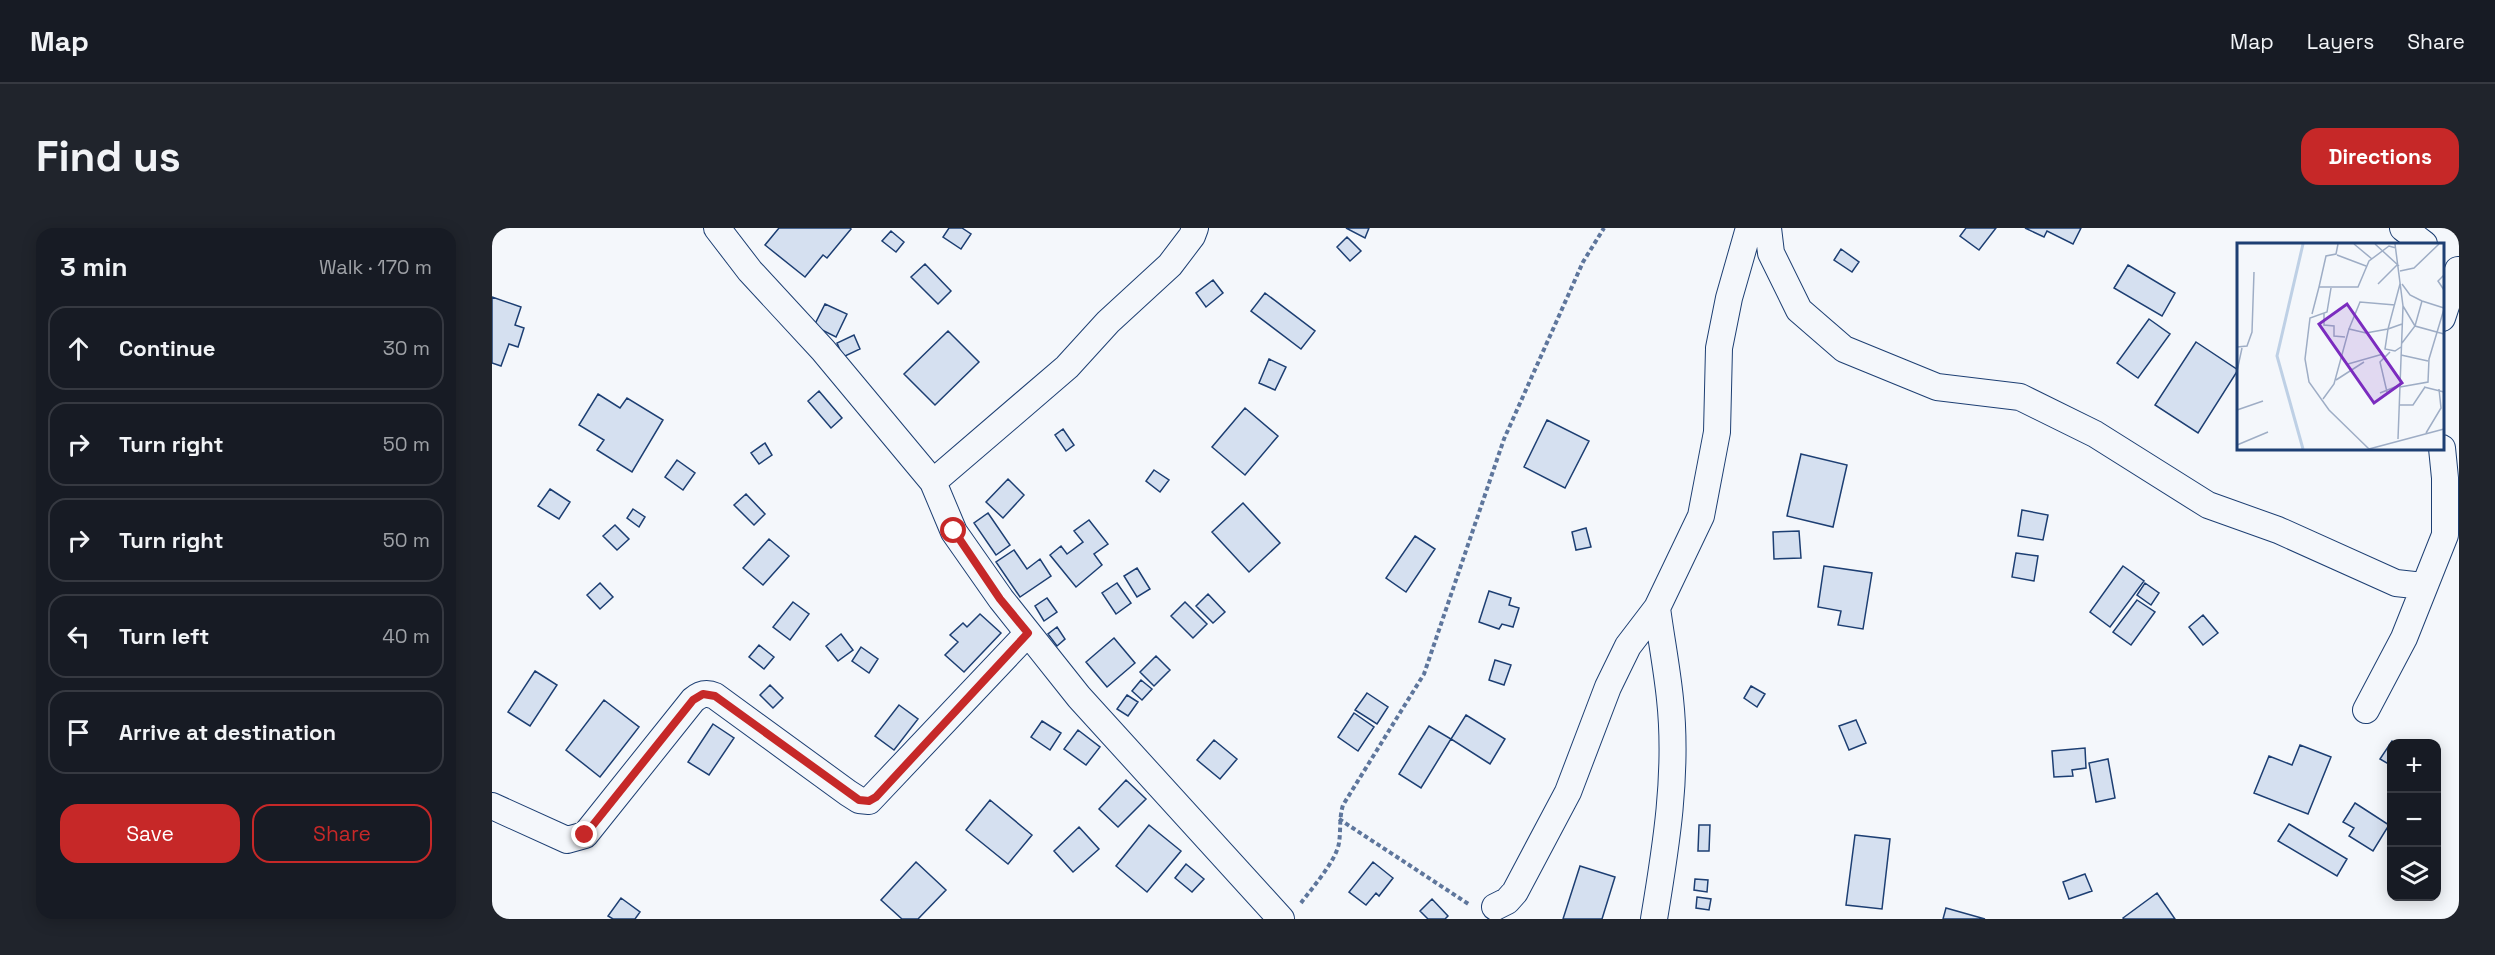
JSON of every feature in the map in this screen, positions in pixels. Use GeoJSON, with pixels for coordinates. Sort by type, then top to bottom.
{"type":"FeatureCollection","features":[{"type":"Feature","properties":{"kind":"street"},"geometry":{"type":"LineString","coordinates":[[717,228],[750,271],[823,350],[933,482],[954,531],[1000,599],[1079,697],[1289,914]]}},
{"type":"Feature","properties":{"kind":"street"},"geometry":{"type":"LineString","coordinates":[[933,482],[1067,367],[1108,322],[1170,265],[1192,236],[1195,228]]}},
{"type":"Feature","properties":{"kind":"street"},"geometry":{"type":"LineString","coordinates":[[1495,907],[1507,901],[1515,892],[1568,792],[1608,687],[1623,656],[1657,608],[1701,516],[1717,432],[1719,348],[1729,298],[1749,228]]}},
{"type":"Feature","properties":{"kind":"street"},"geometry":{"type":"LineString","coordinates":[[1768,228],[1771,253],[1799,310],[1844,349],[1937,387],[2020,397],[2095,434],[2208,505],[2278,530],[2396,583],[2423,586]]}},
{"type":"Feature","properties":{"kind":"street"},"geometry":{"type":"LineString","coordinates":[[2403,228],[2423,243]]}},
{"type":"Feature","properties":{"kind":"street"},"geometry":{"type":"LineString","coordinates":[[2444,259],[2459,270],[2444,312]]}},
{"type":"Feature","properties":{"kind":"street"},"geometry":{"type":"LineString","coordinates":[[2366,710],[2404,638],[2445,535],[2445,478],[2442,450]]}},
{"type":"Feature","properties":{"kind":"street"},"geometry":{"type":"LineString","coordinates":[[1654,919],[1668,836],[1672,776],[1670,700],[1657,608]]}},
{"type":"Feature","properties":{"kind":"street"},"geometry":{"type":"LineString","coordinates":[[492,806],[567,840],[585,835],[693,700],[709,693],[848,793],[859,800],[869,801],[1028,633]]}},
{"type":"Feature","properties":{"kind":"path"},"geometry":{"type":"LineString","coordinates":[[1289,914],[1335,855],[1339,843],[1339,819],[1342,805],[1424,674],[1504,439],[1583,262],[1604,228]]}},
{"type":"Feature","properties":{"kind":"path"},"geometry":{"type":"LineString","coordinates":[[1339,819],[1469,904],[1482,911],[1495,907]]}},
{"type":"Feature","properties":{"kind":"building"},"geometry":{"type":"Polygon","coordinates":[[[779,228],[851,229],[827,258],[823,255],[805,277],[765,245],[779,228]]]}},
{"type":"Feature","properties":{"kind":"building"},"geometry":{"type":"Polygon","coordinates":[[[949,228],[962,228],[971,234],[961,249],[943,237],[949,228]]]}},
{"type":"Feature","properties":{"kind":"building"},"geometry":{"type":"Polygon","coordinates":[[[1346,228],[1369,228],[1365,238],[1346,228]]]}},
{"type":"Feature","properties":{"kind":"building"},"geometry":{"type":"Polygon","coordinates":[[[1966,228],[1996,228],[1979,250],[1960,236],[1966,228]]]}},
{"type":"Feature","properties":{"kind":"building"},"geometry":{"type":"Polygon","coordinates":[[[2025,228],[2081,228],[2073,244],[2047,231],[2044,237],[2025,228]]]}},
{"type":"Feature","properties":{"kind":"building"},"geometry":{"type":"Polygon","coordinates":[[[891,231],[904,242],[896,252],[882,241],[891,231]]]}},
{"type":"Feature","properties":{"kind":"building"},"geometry":{"type":"Polygon","coordinates":[[[1347,237],[1361,251],[1350,261],[1337,247],[1347,237]]]}},
{"type":"Feature","properties":{"kind":"building"},"geometry":{"type":"Polygon","coordinates":[[[1841,249],[1859,262],[1852,272],[1834,260],[1841,249]]]}},
{"type":"Feature","properties":{"kind":"building"},"geometry":{"type":"Polygon","coordinates":[[[925,264],[951,291],[938,304],[911,277],[925,264]]]}},
{"type":"Feature","properties":{"kind":"building"},"geometry":{"type":"Polygon","coordinates":[[[2128,265],[2175,293],[2162,316],[2114,288],[2128,265]]]}},
{"type":"Feature","properties":{"kind":"building"},"geometry":{"type":"Polygon","coordinates":[[[1213,280],[1223,293],[1206,307],[1196,293],[1213,280]]]}},
{"type":"Feature","properties":{"kind":"building"},"geometry":{"type":"Polygon","coordinates":[[[1265,293],[1315,331],[1301,349],[1251,311],[1265,293]]]}},
{"type":"Feature","properties":{"kind":"building"},"geometry":{"type":"Polygon","coordinates":[[[492,297],[521,307],[515,325],[524,328],[518,347],[509,344],[501,366],[492,363],[492,297]]]}},
{"type":"Feature","properties":{"kind":"building"},"geometry":{"type":"Polygon","coordinates":[[[825,304],[847,314],[836,337],[814,326],[825,304]]]}},
{"type":"Feature","properties":{"kind":"building"},"geometry":{"type":"Polygon","coordinates":[[[2149,319],[2170,334],[2138,378],[2117,363],[2149,319]]]}},
{"type":"Feature","properties":{"kind":"building"},"geometry":{"type":"Polygon","coordinates":[[[948,331],[979,362],[935,405],[904,374],[948,331]]]}},
{"type":"Feature","properties":{"kind":"building"},"geometry":{"type":"Polygon","coordinates":[[[854,335],[860,349],[843,357],[837,343],[854,335]]]}},
{"type":"Feature","properties":{"kind":"building"},"geometry":{"type":"Polygon","coordinates":[[[2196,342],[2237,369],[2198,433],[2155,405],[2196,342]]]}},
{"type":"Feature","properties":{"kind":"building"},"geometry":{"type":"Polygon","coordinates":[[[1269,359],[1286,367],[1275,390],[1259,383],[1269,359]]]}},
{"type":"Feature","properties":{"kind":"building"},"geometry":{"type":"Polygon","coordinates":[[[819,391],[842,418],[831,428],[808,401],[819,391]]]}},
{"type":"Feature","properties":{"kind":"building"},"geometry":{"type":"Polygon","coordinates":[[[598,394],[620,408],[627,398],[663,420],[632,472],[597,450],[604,440],[579,425],[598,394]]]}},
{"type":"Feature","properties":{"kind":"building"},"geometry":{"type":"Polygon","coordinates":[[[1245,408],[1278,436],[1245,475],[1212,447],[1245,408]]]}},
{"type":"Feature","properties":{"kind":"building"},"geometry":{"type":"Polygon","coordinates":[[[1547,420],[1589,441],[1565,488],[1524,467],[1547,420]]]}},
{"type":"Feature","properties":{"kind":"building"},"geometry":{"type":"Polygon","coordinates":[[[1063,429],[1074,445],[1066,451],[1055,435],[1063,429]]]}},
{"type":"Feature","properties":{"kind":"building"},"geometry":{"type":"Polygon","coordinates":[[[765,443],[772,455],[759,464],[751,453],[765,443]]]}},
{"type":"Feature","properties":{"kind":"building"},"geometry":{"type":"Polygon","coordinates":[[[1801,454],[1847,465],[1833,527],[1787,516],[1801,454]]]}},
{"type":"Feature","properties":{"kind":"building"},"geometry":{"type":"Polygon","coordinates":[[[677,460],[695,473],[683,490],[665,477],[677,460]]]}},
{"type":"Feature","properties":{"kind":"building"},"geometry":{"type":"Polygon","coordinates":[[[1154,470],[1169,480],[1160,492],[1146,481],[1154,470]]]}},
{"type":"Feature","properties":{"kind":"building"},"geometry":{"type":"Polygon","coordinates":[[[1008,479],[1024,495],[1003,518],[986,502],[1008,479]]]}},
{"type":"Feature","properties":{"kind":"building"},"geometry":{"type":"Polygon","coordinates":[[[550,489],[570,502],[559,519],[538,506],[550,489]]]}},
{"type":"Feature","properties":{"kind":"building"},"geometry":{"type":"Polygon","coordinates":[[[746,494],[765,514],[754,525],[734,505],[746,494]]]}},
{"type":"Feature","properties":{"kind":"building"},"geometry":{"type":"Polygon","coordinates":[[[1243,503],[1280,543],[1249,572],[1212,532],[1243,503]]]}},
{"type":"Feature","properties":{"kind":"building"},"geometry":{"type":"Polygon","coordinates":[[[633,509],[645,517],[639,527],[627,518],[633,509]]]}},
{"type":"Feature","properties":{"kind":"building"},"geometry":{"type":"Polygon","coordinates":[[[2022,510],[2048,515],[2043,540],[2018,536],[2022,510]]]}},
{"type":"Feature","properties":{"kind":"building"},"geometry":{"type":"Polygon","coordinates":[[[988,513],[1010,545],[996,555],[974,523],[988,513]]]}},
{"type":"Feature","properties":{"kind":"building"},"geometry":{"type":"Polygon","coordinates":[[[1089,520],[1108,544],[1094,554],[1102,565],[1076,587],[1050,555],[1061,546],[1067,554],[1083,542],[1074,531],[1089,520]]]}},
{"type":"Feature","properties":{"kind":"building"},"geometry":{"type":"Polygon","coordinates":[[[615,525],[629,539],[617,550],[603,536],[615,525]]]}},
{"type":"Feature","properties":{"kind":"building"},"geometry":{"type":"Polygon","coordinates":[[[1586,528],[1591,547],[1576,550],[1572,532],[1586,528]]]}},
{"type":"Feature","properties":{"kind":"building"},"geometry":{"type":"Polygon","coordinates":[[[1799,531],[1801,558],[1774,559],[1773,532],[1799,531]]]}},
{"type":"Feature","properties":{"kind":"building"},"geometry":{"type":"Polygon","coordinates":[[[1415,536],[1435,549],[1406,592],[1386,578],[1415,536]]]}},
{"type":"Feature","properties":{"kind":"building"},"geometry":{"type":"Polygon","coordinates":[[[769,539],[789,556],[763,585],[743,568],[769,539]]]}},
{"type":"Feature","properties":{"kind":"building"},"geometry":{"type":"Polygon","coordinates":[[[1014,550],[1027,569],[1040,559],[1051,576],[1020,597],[996,562],[1014,550]]]}},
{"type":"Feature","properties":{"kind":"building"},"geometry":{"type":"Polygon","coordinates":[[[2016,553],[2038,556],[2034,581],[2012,577],[2016,553]]]}},
{"type":"Feature","properties":{"kind":"building"},"geometry":{"type":"Polygon","coordinates":[[[1824,566],[1872,573],[1863,629],[1838,625],[1841,611],[1818,607],[1824,566]]]}},
{"type":"Feature","properties":{"kind":"building"},"geometry":{"type":"Polygon","coordinates":[[[2123,566],[2144,581],[2110,627],[2090,612],[2123,566]]]}},
{"type":"Feature","properties":{"kind":"building"},"geometry":{"type":"Polygon","coordinates":[[[1137,568],[1150,589],[1137,597],[1124,576],[1137,568]]]}},
{"type":"Feature","properties":{"kind":"building"},"geometry":{"type":"Polygon","coordinates":[[[600,583],[613,597],[600,609],[587,595],[600,583]]]}},
{"type":"Feature","properties":{"kind":"building"},"geometry":{"type":"Polygon","coordinates":[[[1117,583],[1131,603],[1116,614],[1102,593],[1117,583]]]}},
{"type":"Feature","properties":{"kind":"building"},"geometry":{"type":"Polygon","coordinates":[[[2145,583],[2159,593],[2151,605],[2137,595],[2145,583]]]}},
{"type":"Feature","properties":{"kind":"building"},"geometry":{"type":"Polygon","coordinates":[[[1489,591],[1511,598],[1509,605],[1519,608],[1513,627],[1502,624],[1499,629],[1479,622],[1489,591]]]}},
{"type":"Feature","properties":{"kind":"building"},"geometry":{"type":"Polygon","coordinates":[[[1208,594],[1225,612],[1213,623],[1196,606],[1208,594]]]}},
{"type":"Feature","properties":{"kind":"building"},"geometry":{"type":"Polygon","coordinates":[[[1047,598],[1057,612],[1044,621],[1035,606],[1047,598]]]}},
{"type":"Feature","properties":{"kind":"building"},"geometry":{"type":"Polygon","coordinates":[[[2137,600],[2155,612],[2131,645],[2113,632],[2137,600]]]}},
{"type":"Feature","properties":{"kind":"building"},"geometry":{"type":"Polygon","coordinates":[[[793,602],[809,614],[790,640],[773,627],[793,602]]]}},
{"type":"Feature","properties":{"kind":"building"},"geometry":{"type":"Polygon","coordinates":[[[1185,602],[1207,624],[1193,638],[1171,616],[1185,602]]]}},
{"type":"Feature","properties":{"kind":"building"},"geometry":{"type":"Polygon","coordinates":[[[980,614],[1001,633],[964,672],[945,655],[958,642],[950,635],[963,623],[967,627],[980,614]]]}},
{"type":"Feature","properties":{"kind":"building"},"geometry":{"type":"Polygon","coordinates":[[[2203,615],[2218,633],[2203,645],[2189,627],[2203,615]]]}},
{"type":"Feature","properties":{"kind":"building"},"geometry":{"type":"Polygon","coordinates":[[[1057,627],[1065,639],[1057,646],[1048,634],[1057,627]]]}},
{"type":"Feature","properties":{"kind":"building"},"geometry":{"type":"Polygon","coordinates":[[[841,634],[853,650],[838,661],[826,646],[841,634]]]}},
{"type":"Feature","properties":{"kind":"building"},"geometry":{"type":"Polygon","coordinates":[[[1114,638],[1135,663],[1107,687],[1086,662],[1114,638]]]}},
{"type":"Feature","properties":{"kind":"building"},"geometry":{"type":"Polygon","coordinates":[[[759,645],[774,657],[764,669],[749,657],[759,645]]]}},
{"type":"Feature","properties":{"kind":"building"},"geometry":{"type":"Polygon","coordinates":[[[861,647],[878,659],[869,673],[852,661],[861,647]]]}},
{"type":"Feature","properties":{"kind":"building"},"geometry":{"type":"Polygon","coordinates":[[[1156,656],[1170,670],[1154,686],[1140,672],[1156,656]]]}},
{"type":"Feature","properties":{"kind":"building"},"geometry":{"type":"Polygon","coordinates":[[[1495,660],[1511,665],[1504,685],[1489,680],[1495,660]]]}},
{"type":"Feature","properties":{"kind":"building"},"geometry":{"type":"Polygon","coordinates":[[[535,671],[557,685],[530,726],[508,712],[535,671]]]}},
{"type":"Feature","properties":{"kind":"building"},"geometry":{"type":"Polygon","coordinates":[[[1141,680],[1152,689],[1142,700],[1132,691],[1141,680]]]}},
{"type":"Feature","properties":{"kind":"building"},"geometry":{"type":"Polygon","coordinates":[[[770,685],[783,698],[773,708],[760,695],[770,685]]]}},
{"type":"Feature","properties":{"kind":"building"},"geometry":{"type":"Polygon","coordinates":[[[1751,686],[1765,694],[1757,707],[1744,698],[1751,686]]]}},
{"type":"Feature","properties":{"kind":"building"},"geometry":{"type":"Polygon","coordinates":[[[1367,693],[1388,707],[1377,724],[1355,710],[1367,693]]]}},
{"type":"Feature","properties":{"kind":"building"},"geometry":{"type":"Polygon","coordinates":[[[1127,695],[1138,702],[1128,716],[1117,709],[1127,695]]]}},
{"type":"Feature","properties":{"kind":"building"},"geometry":{"type":"Polygon","coordinates":[[[604,700],[639,727],[600,777],[566,750],[604,700]]]}},
{"type":"Feature","properties":{"kind":"building"},"geometry":{"type":"Polygon","coordinates":[[[899,705],[918,719],[894,750],[875,736],[899,705]]]}},
{"type":"Feature","properties":{"kind":"building"},"geometry":{"type":"Polygon","coordinates":[[[1354,713],[1374,727],[1358,751],[1338,737],[1354,713]]]}},
{"type":"Feature","properties":{"kind":"building"},"geometry":{"type":"Polygon","coordinates":[[[1466,715],[1505,739],[1490,764],[1451,739],[1466,715]]]}},
{"type":"Feature","properties":{"kind":"building"},"geometry":{"type":"Polygon","coordinates":[[[1856,720],[1866,743],[1849,750],[1839,726],[1856,720]]]}},
{"type":"Feature","properties":{"kind":"building"},"geometry":{"type":"Polygon","coordinates":[[[1042,721],[1061,733],[1050,750],[1031,737],[1042,721]]]}},
{"type":"Feature","properties":{"kind":"building"},"geometry":{"type":"Polygon","coordinates":[[[713,724],[734,738],[709,775],[688,762],[713,724]]]}},
{"type":"Feature","properties":{"kind":"building"},"geometry":{"type":"Polygon","coordinates":[[[1429,726],[1451,739],[1421,788],[1399,774],[1429,726]]]}},
{"type":"Feature","properties":{"kind":"building"},"geometry":{"type":"Polygon","coordinates":[[[1078,730],[1100,747],[1086,765],[1064,749],[1078,730]]]}},
{"type":"Feature","properties":{"kind":"building"},"geometry":{"type":"Polygon","coordinates":[[[1214,740],[1237,759],[1220,779],[1197,760],[1214,740]]]}},
{"type":"Feature","properties":{"kind":"building"},"geometry":{"type":"Polygon","coordinates":[[[2300,745],[2331,757],[2308,814],[2254,793],[2269,756],[2292,765],[2300,745]]]}},
{"type":"Feature","properties":{"kind":"building"},"geometry":{"type":"Polygon","coordinates":[[[2085,748],[2086,768],[2072,770],[2073,776],[2054,777],[2052,751],[2085,748]]]}},
{"type":"Feature","properties":{"kind":"building"},"geometry":{"type":"Polygon","coordinates":[[[2387,748],[2387,763],[2380,759],[2387,748]]]}},
{"type":"Feature","properties":{"kind":"building"},"geometry":{"type":"Polygon","coordinates":[[[2108,759],[2115,798],[2096,802],[2089,763],[2108,759]]]}},
{"type":"Feature","properties":{"kind":"building"},"geometry":{"type":"Polygon","coordinates":[[[1126,780],[1146,799],[1118,827],[1099,809],[1126,780]]]}},
{"type":"Feature","properties":{"kind":"building"},"geometry":{"type":"Polygon","coordinates":[[[990,800],[1032,835],[1008,864],[966,830],[990,800]]]}},
{"type":"Feature","properties":{"kind":"building"},"geometry":{"type":"Polygon","coordinates":[[[2355,803],[2387,824],[2387,828],[2373,851],[2349,836],[2354,828],[2343,822],[2355,803]]]}},
{"type":"Feature","properties":{"kind":"building"},"geometry":{"type":"Polygon","coordinates":[[[2289,824],[2347,859],[2337,876],[2278,841],[2289,824]]]}},
{"type":"Feature","properties":{"kind":"building"},"geometry":{"type":"Polygon","coordinates":[[[1149,825],[1181,851],[1147,892],[1116,866],[1149,825]]]}},
{"type":"Feature","properties":{"kind":"building"},"geometry":{"type":"Polygon","coordinates":[[[1699,825],[1710,825],[1709,851],[1698,851],[1699,825]]]}},
{"type":"Feature","properties":{"kind":"building"},"geometry":{"type":"Polygon","coordinates":[[[1079,827],[1099,849],[1073,872],[1054,851],[1079,827]]]}},
{"type":"Feature","properties":{"kind":"building"},"geometry":{"type":"Polygon","coordinates":[[[1855,835],[1890,839],[1882,909],[1846,905],[1855,835]]]}},
{"type":"Feature","properties":{"kind":"building"},"geometry":{"type":"Polygon","coordinates":[[[916,862],[946,890],[918,919],[902,919],[881,900],[916,862]]]}},
{"type":"Feature","properties":{"kind":"building"},"geometry":{"type":"Polygon","coordinates":[[[1373,862],[1393,878],[1379,896],[1376,893],[1366,905],[1349,892],[1373,862]]]}},
{"type":"Feature","properties":{"kind":"building"},"geometry":{"type":"Polygon","coordinates":[[[1186,864],[1204,879],[1192,892],[1175,878],[1186,864]]]}},
{"type":"Feature","properties":{"kind":"building"},"geometry":{"type":"Polygon","coordinates":[[[1580,866],[1615,877],[1602,919],[1563,919],[1580,866]]]}},
{"type":"Feature","properties":{"kind":"building"},"geometry":{"type":"Polygon","coordinates":[[[2085,874],[2092,891],[2069,899],[2063,882],[2085,874]]]}},
{"type":"Feature","properties":{"kind":"building"},"geometry":{"type":"Polygon","coordinates":[[[1695,879],[1708,880],[1707,892],[1694,890],[1695,879]]]}},
{"type":"Feature","properties":{"kind":"building"},"geometry":{"type":"Polygon","coordinates":[[[2157,893],[2175,919],[2123,918],[2157,893]]]}},
{"type":"Feature","properties":{"kind":"building"},"geometry":{"type":"Polygon","coordinates":[[[1697,897],[1711,899],[1709,910],[1696,908],[1697,897]]]}},
{"type":"Feature","properties":{"kind":"building"},"geometry":{"type":"Polygon","coordinates":[[[621,898],[640,912],[635,919],[613,919],[608,916],[621,898]]]}},
{"type":"Feature","properties":{"kind":"building"},"geometry":{"type":"Polygon","coordinates":[[[1432,899],[1448,916],[1445,919],[1428,919],[1420,911],[1432,899]]]}},
{"type":"Feature","properties":{"kind":"building"},"geometry":{"type":"Polygon","coordinates":[[[1946,908],[1985,919],[1943,919],[1946,908]]]}},
{"type":"Feature","properties":{"kind":"route"},"geometry":{"type":"LineString","coordinates":[[585,835],[693,700],[709,693],[859,800],[869,801],[876,797],[1028,633],[1000,599],[954,531]]}}]}
